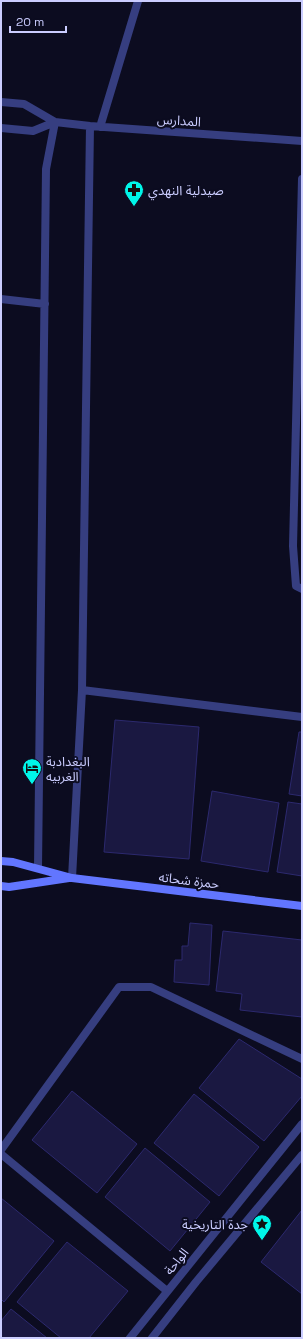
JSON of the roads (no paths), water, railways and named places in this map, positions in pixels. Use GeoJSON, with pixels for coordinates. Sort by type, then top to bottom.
{"type":"FeatureCollection","features":[{"type":"Feature","properties":{"kind":"main road","name":"حمزة شحاته"},"geometry":{"type":"LineString","coordinates":[[1,860],[38,868],[72,878],[302,906]]}},
{"type":"Feature","properties":{"kind":"main road","name":"حمزة شحاته"},"geometry":{"type":"LineString","coordinates":[[1,886],[9,887],[72,878]]}},
{"type":"Feature","properties":{"kind":"street"},"geometry":{"type":"LineString","coordinates":[[100,127],[138,1]]}},
{"type":"Feature","properties":{"kind":"street","name":"المدارس"},"geometry":{"type":"LineString","coordinates":[[1,102],[24,104],[55,122],[100,127],[302,141]]}},
{"type":"Feature","properties":{"kind":"street"},"geometry":{"type":"LineString","coordinates":[[38,868],[46,169],[55,122]]}},
{"type":"Feature","properties":{"kind":"street","name":"المدارس"},"geometry":{"type":"LineString","coordinates":[[1,128],[33,131],[55,122]]}},
{"type":"Feature","properties":{"kind":"street"},"geometry":{"type":"LineString","coordinates":[[72,878],[82,690],[90,126]]}},
{"type":"Feature","properties":{"kind":"street"},"geometry":{"type":"LineString","coordinates":[[302,179],[293,546],[296,586],[302,589]]}},
{"type":"Feature","properties":{"kind":"street"},"geometry":{"type":"LineString","coordinates":[[1,299],[45,304]]}},
{"type":"Feature","properties":{"kind":"street"},"geometry":{"type":"LineString","coordinates":[[82,690],[302,717]]}},
{"type":"Feature","properties":{"kind":"street"},"geometry":{"type":"LineString","coordinates":[[1,1150],[119,987],[151,986],[302,1059]]}},
{"type":"Feature","properties":{"kind":"street","name":"الواحة"},"geometry":{"type":"LineString","coordinates":[[130,1338],[302,1124]]}},
{"type":"Feature","properties":{"kind":"street"},"geometry":{"type":"LineString","coordinates":[[1,1154],[167,1291]]}},
{"type":"Feature","properties":{"kind":"street"},"geometry":{"type":"LineString","coordinates":[[152,1338],[196,1282],[302,1155]]}},
{"type":"Feature","properties":{"kind":"place","name":"صيدلية النهدي"},"geometry":{"type":"Point","coordinates":[134,207]}},
{"type":"Feature","properties":{"kind":"place","name":"البغدادبة الغربيه"},"geometry":{"type":"Point","coordinates":[32,785]}},
{"type":"Feature","properties":{"kind":"place","name":"جدة التاريخية"},"geometry":{"type":"Point","coordinates":[262,1241]}}]}
